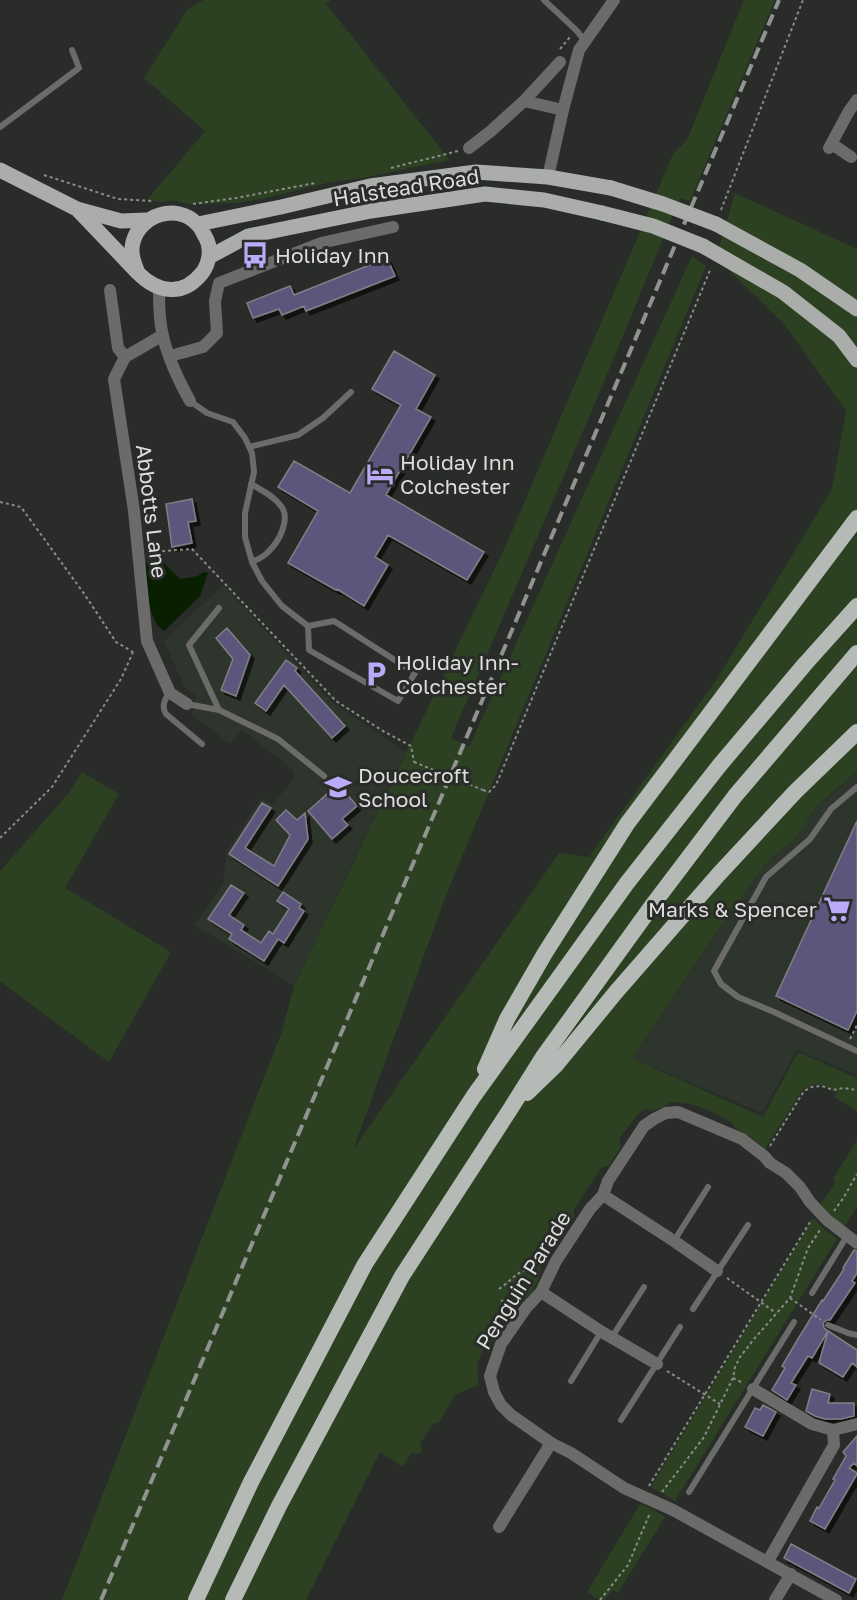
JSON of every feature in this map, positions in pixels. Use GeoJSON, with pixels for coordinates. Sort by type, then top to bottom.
{"type":"FeatureCollection","features":[{"type":"Feature","properties":{"kind":"highway"},"geometry":{"type":"LineString","coordinates":[[473,1097],[507,1019],[545,953],[627,824],[857,518]]}},
{"type":"Feature","properties":{"kind":"highway"},"geometry":{"type":"LineString","coordinates":[[196,1600],[251,1482],[365,1264],[473,1097],[627,883],[726,757],[857,606]]}},
{"type":"Feature","properties":{"kind":"highway"},"geometry":{"type":"LineString","coordinates":[[233,1600],[279,1506],[402,1276],[543,1057],[654,903],[735,796],[857,653]]}},
{"type":"Feature","properties":{"kind":"highway"},"geometry":{"type":"LineString","coordinates":[[511,1108],[556,1065],[718,875],[795,792],[857,732]]}},
{"type":"Feature","properties":{"kind":"main road"},"geometry":{"type":"LineString","coordinates":[[0,170],[77,209],[121,221],[147,220],[162,213],[176,213],[189,217],[198,224],[208,243],[209,257],[205,270],[185,288],[171,290],[159,288],[147,282],[77,209]]}},
{"type":"Feature","properties":{"kind":"main road","name":"Halstead Road"},"geometry":{"type":"LineString","coordinates":[[198,224],[370,186],[476,172],[548,177],[611,188],[716,224]]}},
{"type":"Feature","properties":{"kind":"main road","name":"Halstead Road"},"geometry":{"type":"LineString","coordinates":[[209,257],[249,236],[371,211],[485,194],[544,200],[653,226],[703,246],[783,292],[838,336],[857,360]]}},
{"type":"Feature","properties":{"kind":"main road"},"geometry":{"type":"LineString","coordinates":[[138,273],[133,260],[133,243],[138,230],[147,220]]}},
{"type":"Feature","properties":{"kind":"main road"},"geometry":{"type":"LineString","coordinates":[[716,224],[800,270],[857,309]]}},
{"type":"Feature","properties":{"kind":"street"},"geometry":{"type":"LineString","coordinates":[[548,177],[579,50],[614,0]]}},
{"type":"Feature","properties":{"kind":"street"},"geometry":{"type":"LineString","coordinates":[[469,148],[524,100],[560,62]]}},
{"type":"Feature","properties":{"kind":"street"},"geometry":{"type":"LineString","coordinates":[[524,100],[563,110]]}},
{"type":"Feature","properties":{"kind":"street"},"geometry":{"type":"LineString","coordinates":[[851,157],[831,146],[857,100]]}},
{"type":"Feature","properties":{"kind":"street"},"geometry":{"type":"LineString","coordinates":[[170,356],[203,347],[217,333],[215,301],[219,283],[321,243],[393,227]]}},
{"type":"Feature","properties":{"kind":"street"},"geometry":{"type":"LineString","coordinates":[[159,288],[163,335],[180,383],[190,401]]}},
{"type":"Feature","properties":{"kind":"street"},"geometry":{"type":"LineString","coordinates":[[110,290],[118,348],[125,357],[163,335]]}},
{"type":"Feature","properties":{"kind":"street","name":"Abbotts Lane"},"geometry":{"type":"LineString","coordinates":[[125,357],[114,378],[134,511],[147,641],[170,691],[187,704]]}},
{"type":"Feature","properties":{"kind":"street","name":"Penguin Parade"},"geometry":{"type":"LineString","coordinates":[[836,1600],[768,1561],[656,1502],[624,1488],[571,1453],[551,1443],[511,1415],[501,1405],[494,1392],[490,1376],[501,1344],[526,1308],[542,1292],[556,1262],[590,1209],[603,1195],[608,1181],[644,1126],[666,1113],[678,1112],[742,1139],[770,1163],[786,1173],[817,1210],[852,1240]]}},
{"type":"Feature","properties":{"kind":"street"},"geometry":{"type":"LineString","coordinates":[[603,1195],[717,1271]]}},
{"type":"Feature","properties":{"kind":"street"},"geometry":{"type":"LineString","coordinates":[[542,1292],[607,1335],[657,1364]]}},
{"type":"Feature","properties":{"kind":"street"},"geometry":{"type":"LineString","coordinates":[[753,1389],[812,1424],[833,1430],[857,1425]]}},
{"type":"Feature","properties":{"kind":"street"},"geometry":{"type":"LineString","coordinates":[[768,1561],[834,1445],[833,1430]]}},
{"type":"Feature","properties":{"kind":"street"},"geometry":{"type":"LineString","coordinates":[[499,1527],[551,1443]]}},
{"type":"Feature","properties":{"kind":"street"},"geometry":{"type":"LineString","coordinates":[[775,1600],[791,1574]]}},
{"type":"Feature","properties":{"kind":"lane"},"geometry":{"type":"LineString","coordinates":[[544,0],[576,30],[585,42]]}},
{"type":"Feature","properties":{"kind":"lane"},"geometry":{"type":"LineString","coordinates":[[0,127],[79,68],[72,50]]}},
{"type":"Feature","properties":{"kind":"lane"},"geometry":{"type":"LineString","coordinates":[[249,447],[298,435],[323,418],[351,392]]}},
{"type":"Feature","properties":{"kind":"lane"},"geometry":{"type":"LineString","coordinates":[[190,401],[207,413],[233,422],[245,438],[252,453],[254,472],[245,513],[245,537],[252,562],[262,581],[282,606],[308,626],[334,621],[415,673],[398,701],[309,650],[308,626]]}},
{"type":"Feature","properties":{"kind":"lane"},"geometry":{"type":"LineString","coordinates":[[250,484],[280,504],[286,519],[272,549],[252,562]]}},
{"type":"Feature","properties":{"kind":"lane"},"geometry":{"type":"LineString","coordinates":[[219,608],[189,645],[219,710]]}},
{"type":"Feature","properties":{"kind":"lane"},"geometry":{"type":"LineString","coordinates":[[170,691],[164,702],[163,709],[166,714],[202,744]]}},
{"type":"Feature","properties":{"kind":"lane"},"geometry":{"type":"LineString","coordinates":[[187,704],[219,710],[278,739],[324,776]]}},
{"type":"Feature","properties":{"kind":"lane"},"geometry":{"type":"LineString","coordinates":[[857,787],[831,809],[810,839],[766,877],[714,971],[721,984],[738,997],[857,1052]]}},
{"type":"Feature","properties":{"kind":"lane"},"geometry":{"type":"LineString","coordinates":[[674,1241],[708,1187]]}},
{"type":"Feature","properties":{"kind":"lane"},"geometry":{"type":"LineString","coordinates":[[693,1309],[748,1225]]}},
{"type":"Feature","properties":{"kind":"lane"},"geometry":{"type":"LineString","coordinates":[[812,1293],[852,1240]]}},
{"type":"Feature","properties":{"kind":"lane"},"geometry":{"type":"LineString","coordinates":[[571,1381],[644,1287]]}},
{"type":"Feature","properties":{"kind":"lane"},"geometry":{"type":"LineString","coordinates":[[689,1492],[794,1322]]}},
{"type":"Feature","properties":{"kind":"lane"},"geometry":{"type":"LineString","coordinates":[[828,1326],[857,1335]]}},
{"type":"Feature","properties":{"kind":"lane"},"geometry":{"type":"LineString","coordinates":[[621,1420],[680,1327]]}},
{"type":"Feature","properties":{"kind":"path"},"geometry":{"type":"LineString","coordinates":[[716,224],[803,0]]}},
{"type":"Feature","properties":{"kind":"path"},"geometry":{"type":"LineString","coordinates":[[381,170],[469,148]]}},
{"type":"Feature","properties":{"kind":"path"},"geometry":{"type":"LineString","coordinates":[[35,172],[118,199],[160,202]]}},
{"type":"Feature","properties":{"kind":"path"},"geometry":{"type":"LineString","coordinates":[[191,204],[314,183]]}},
{"type":"Feature","properties":{"kind":"path"},"geometry":{"type":"LineString","coordinates":[[138,553],[192,549],[336,701],[411,746],[414,762],[489,792],[496,785],[710,272]]}},
{"type":"Feature","properties":{"kind":"path"},"geometry":{"type":"LineString","coordinates":[[0,502],[21,507],[86,595],[116,642],[133,652],[151,648]]}},
{"type":"Feature","properties":{"kind":"path"},"geometry":{"type":"LineString","coordinates":[[0,838],[52,787],[121,679],[133,652]]}},
{"type":"Feature","properties":{"kind":"path"},"geometry":{"type":"LineString","coordinates":[[847,1047],[857,1025]]}},
{"type":"Feature","properties":{"kind":"path"},"geometry":{"type":"LineString","coordinates":[[764,1156],[804,1091],[822,1086],[833,1090],[843,1088],[857,1090]]}},
{"type":"Feature","properties":{"kind":"path"},"geometry":{"type":"LineString","coordinates":[[600,1600],[628,1565],[663,1489],[704,1437],[740,1357],[789,1298],[808,1248],[844,1197],[857,1174]]}},
{"type":"Feature","properties":{"kind":"path"},"geometry":{"type":"LineString","coordinates":[[643,1496],[817,1210]]}},
{"type":"Feature","properties":{"kind":"path"},"geometry":{"type":"LineString","coordinates":[[499,1290],[524,1270],[529,1269],[549,1277]]}},
{"type":"Feature","properties":{"kind":"path"},"geometry":{"type":"LineString","coordinates":[[717,1271],[776,1314]]}},
{"type":"Feature","properties":{"kind":"path"},"geometry":{"type":"LineString","coordinates":[[789,1298],[828,1326]]}},
{"type":"Feature","properties":{"kind":"path"},"geometry":{"type":"LineString","coordinates":[[657,1364],[720,1404]]}},
{"type":"Feature","properties":{"kind":"shaded area"},"geometry":{"type":"Polygon","coordinates":[[[203,0],[331,0],[326,4],[450,160],[237,203],[186,204],[174,200],[163,202],[147,200],[205,131],[144,78],[187,10],[203,0]]]}},
{"type":"Feature","properties":{"kind":"shaded area"},"geometry":{"type":"Polygon","coordinates":[[[744,0],[775,0],[690,201],[680,198],[596,401],[451,738],[469,747],[692,256],[706,266],[445,898],[353,1150],[559,853],[589,857],[717,679],[832,489],[846,411],[785,325],[716,258],[735,193],[857,249],[857,772],[813,811],[795,839],[767,862],[632,1058],[763,1117],[798,1052],[857,1078],[857,1111],[834,1097],[837,1093],[828,1087],[814,1085],[805,1088],[765,1149],[729,1121],[716,1113],[694,1105],[671,1102],[659,1109],[645,1109],[638,1114],[619,1139],[621,1147],[609,1165],[601,1168],[574,1209],[574,1218],[562,1236],[555,1238],[541,1257],[540,1274],[533,1290],[520,1304],[506,1311],[493,1331],[495,1338],[486,1344],[479,1359],[479,1385],[456,1394],[439,1422],[433,1424],[420,1444],[422,1451],[417,1454],[411,1453],[403,1467],[380,1452],[306,1600],[62,1600],[282,1031],[294,986],[507,543],[673,154],[687,140],[744,0]]]}},
{"type":"Feature","properties":{"kind":"shaded area"},"geometry":{"type":"Polygon","coordinates":[[[156,561],[159,565],[165,564],[180,579],[198,576],[203,572],[208,573],[200,596],[164,631],[154,618],[147,590],[146,563],[156,561]]]}},
{"type":"Feature","properties":{"kind":"shaded area","name":"Doucecroft School"},"geometry":{"type":"Polygon","coordinates":[[[223,585],[333,703],[406,752],[294,986],[194,925],[223,884],[227,851],[261,798],[273,804],[295,777],[293,770],[242,730],[230,744],[192,715],[196,696],[184,686],[164,641],[223,585]]]}},
{"type":"Feature","properties":{"kind":"shaded area"},"geometry":{"type":"Polygon","coordinates":[[[82,772],[119,794],[65,888],[171,952],[109,1062],[0,981],[0,871],[68,794],[82,772]]]}},
{"type":"Feature","properties":{"kind":"shaded area"},"geometry":{"type":"Polygon","coordinates":[[[857,772],[857,1075],[797,1050],[762,1113],[631,1058],[739,899],[769,859],[792,842],[816,808],[857,772]]]}},
{"type":"Feature","properties":{"kind":"shaded area"},"geometry":{"type":"Polygon","coordinates":[[[857,1140],[857,1207],[844,1227],[832,1219],[820,1205],[836,1182],[833,1179],[857,1140]]]}},
{"type":"Feature","properties":{"kind":"shaded area"},"geometry":{"type":"Polygon","coordinates":[[[813,1218],[837,1239],[675,1501],[651,1487],[813,1218]]]}},
{"type":"Feature","properties":{"kind":"shaded area"},"geometry":{"type":"Polygon","coordinates":[[[640,1504],[665,1517],[618,1593],[613,1590],[603,1600],[599,1600],[587,1592],[640,1504]]]}},
{"type":"Feature","properties":{"kind":"building"},"geometry":{"type":"Polygon","coordinates":[[[387,258],[395,276],[306,311],[304,306],[282,315],[279,309],[253,318],[247,303],[290,286],[294,295],[387,258]]]}},
{"type":"Feature","properties":{"kind":"building","name":"Holiday Inn Colchester"},"geometry":{"type":"Polygon","coordinates":[[[394,351],[435,375],[416,409],[431,417],[386,495],[484,552],[467,580],[388,535],[375,557],[388,565],[364,606],[288,563],[318,511],[278,487],[294,461],[350,493],[401,405],[372,389],[394,351]]]}},
{"type":"Feature","properties":{"kind":"building"},"geometry":{"type":"Polygon","coordinates":[[[192,499],[196,521],[188,522],[192,543],[172,547],[166,504],[192,499]]]}},
{"type":"Feature","properties":{"kind":"building"},"geometry":{"type":"Polygon","coordinates":[[[227,628],[250,655],[236,696],[221,690],[233,659],[216,638],[227,628]]]}},
{"type":"Feature","properties":{"kind":"building"},"geometry":{"type":"Polygon","coordinates":[[[286,660],[297,668],[295,671],[345,726],[332,738],[284,685],[266,711],[255,703],[286,660]]]}},
{"type":"Feature","properties":{"kind":"building"},"geometry":{"type":"Polygon","coordinates":[[[338,784],[357,806],[342,819],[348,825],[332,839],[308,811],[338,784]]]}},
{"type":"Feature","properties":{"kind":"building"},"geometry":{"type":"Polygon","coordinates":[[[262,803],[271,808],[245,848],[274,866],[290,835],[276,820],[286,810],[297,820],[305,813],[308,839],[278,886],[229,854],[262,803]]]}},
{"type":"Feature","properties":{"kind":"building","name":"Marks & Spencer"},"geometry":{"type":"Polygon","coordinates":[[[857,821],[857,1011],[848,1030],[776,996],[857,821]]]}},
{"type":"Feature","properties":{"kind":"building"},"geometry":{"type":"Polygon","coordinates":[[[231,885],[244,893],[229,915],[244,925],[241,930],[261,943],[269,931],[273,934],[289,909],[277,901],[283,892],[301,904],[299,908],[304,911],[284,943],[278,939],[264,961],[229,939],[232,934],[208,919],[231,885]]]}},
{"type":"Feature","properties":{"kind":"building"},"geometry":{"type":"Polygon","coordinates":[[[854,1250],[857,1251],[857,1273],[852,1281],[855,1283],[830,1320],[823,1323],[824,1328],[828,1331],[812,1358],[808,1356],[791,1383],[796,1385],[787,1400],[772,1390],[785,1368],[782,1366],[854,1250]]]}},
{"type":"Feature","properties":{"kind":"building"},"geometry":{"type":"Polygon","coordinates":[[[828,1331],[857,1350],[857,1367],[852,1363],[843,1377],[819,1363],[828,1331]]]}},
{"type":"Feature","properties":{"kind":"building"},"geometry":{"type":"Polygon","coordinates":[[[812,1389],[830,1394],[828,1403],[854,1403],[854,1416],[825,1419],[806,1411],[812,1389]]]}},
{"type":"Feature","properties":{"kind":"building"},"geometry":{"type":"Polygon","coordinates":[[[763,1405],[776,1412],[763,1436],[745,1427],[755,1408],[760,1410],[763,1405]]]}},
{"type":"Feature","properties":{"kind":"building"},"geometry":{"type":"Polygon","coordinates":[[[857,1436],[857,1466],[854,1463],[849,1468],[857,1474],[825,1529],[810,1521],[835,1480],[833,1479],[846,1456],[843,1452],[857,1436]]]}},
{"type":"Feature","properties":{"kind":"building"},"geometry":{"type":"Polygon","coordinates":[[[791,1544],[856,1579],[849,1593],[784,1558],[791,1544]]]}},
{"type":"Feature","properties":{"kind":"railway"},"geometry":{"type":"LineString","coordinates":[[101,1600],[779,0]]}},
{"type":"Feature","properties":{"kind":"place","name":"Holiday Inn"},"geometry":{"type":"Point","coordinates":[255,255]}},
{"type":"Feature","properties":{"kind":"place","name":"Holiday Inn Colchester"},"geometry":{"type":"Point","coordinates":[380,474]}},
{"type":"Feature","properties":{"kind":"place","name":"Holiday Inn- Colchester"},"geometry":{"type":"Point","coordinates":[376,674]}},
{"type":"Feature","properties":{"kind":"place","name":"Doucecroft School"},"geometry":{"type":"Point","coordinates":[338,787]}},
{"type":"Feature","properties":{"kind":"place","name":"Marks & Spencer"},"geometry":{"type":"Point","coordinates":[837,909]}}]}
